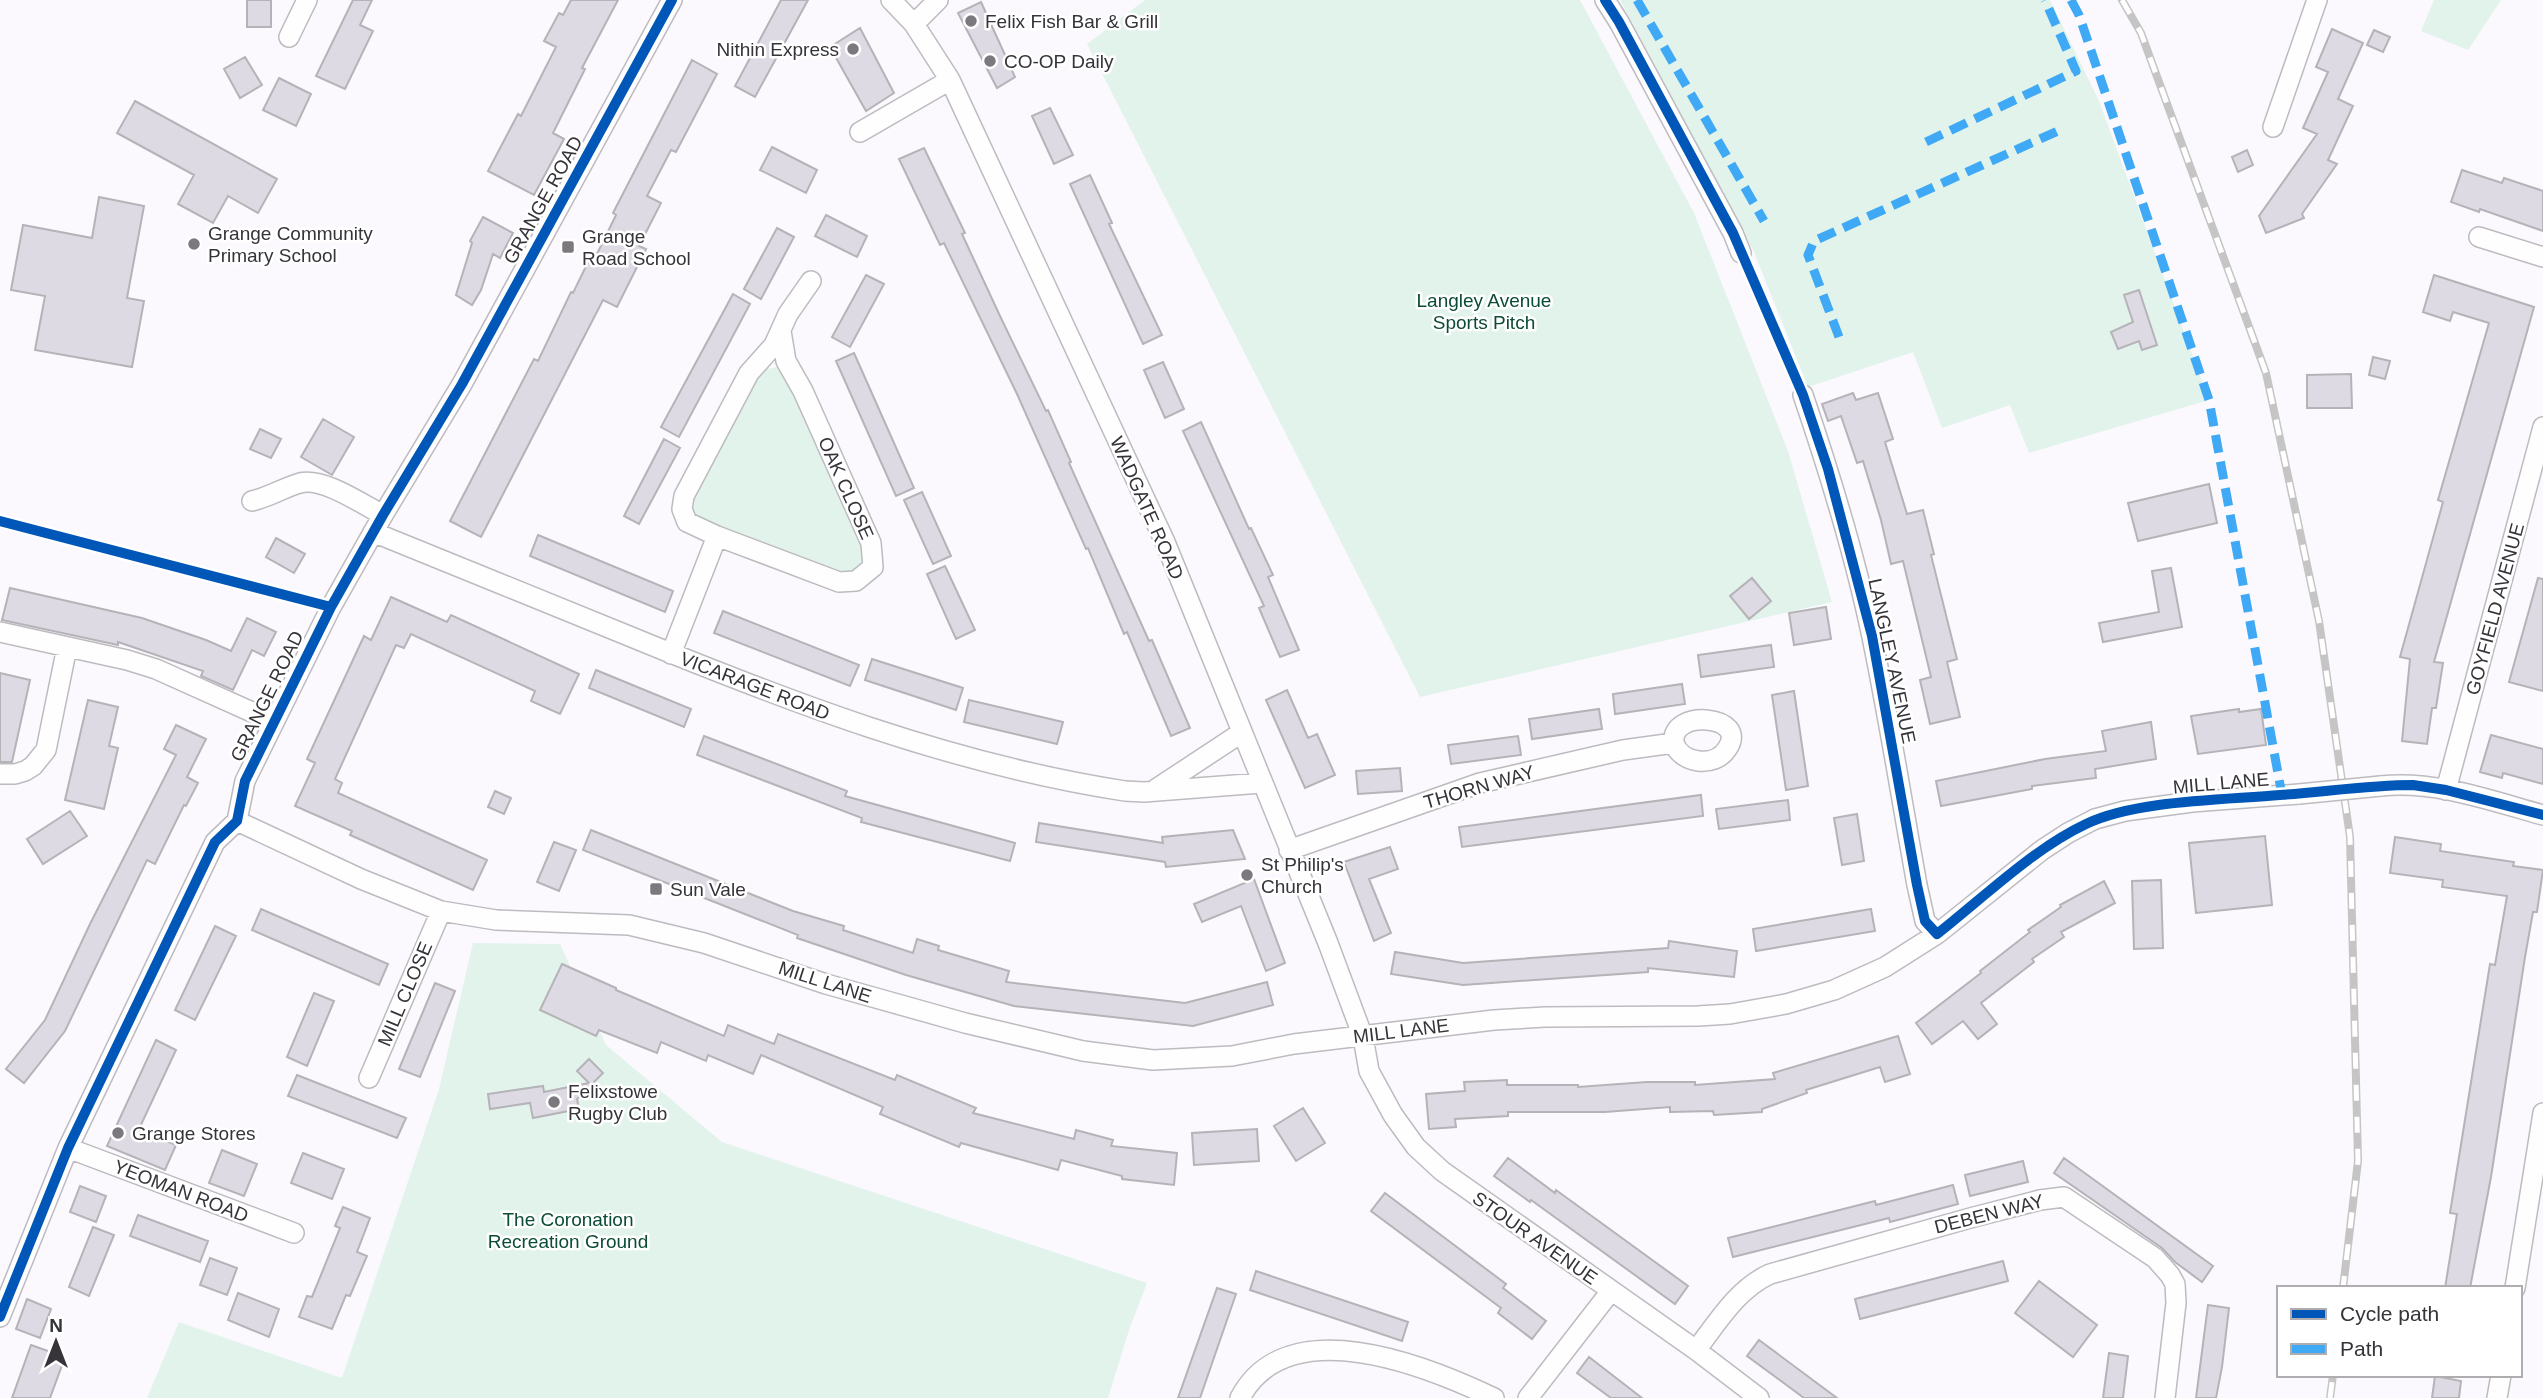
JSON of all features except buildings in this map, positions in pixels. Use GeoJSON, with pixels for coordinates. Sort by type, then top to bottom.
{"type":"FeatureCollection","features":[{"type":"Feature","properties":{"kind":"street"},"geometry":{"type":"LineString","coordinates":[[289,37],[307,0]]}},
{"type":"Feature","properties":{"kind":"street","name":"GRANGE ROAD"},"geometry":{"type":"LineString","coordinates":[[237,821],[245,781],[331,607],[462,384],[673,0]]}},
{"type":"Feature","properties":{"kind":"street","name":"WADGATE ROAD"},"geometry":{"type":"LineString","coordinates":[[891,0],[914,24],[950,80],[1165,542],[1363,1037]]}},
{"type":"Feature","properties":{"kind":"street"},"geometry":{"type":"LineString","coordinates":[[914,24],[938,0]]}},
{"type":"Feature","properties":{"kind":"street"},"geometry":{"type":"LineString","coordinates":[[1605,0],[1733,233],[1741,253]]}},
{"type":"Feature","properties":{"kind":"street"},"geometry":{"type":"LineString","coordinates":[[2273,127],[2317,0]]}},
{"type":"Feature","properties":{"kind":"street"},"geometry":{"type":"LineString","coordinates":[[860,132],[950,80]]}},
{"type":"Feature","properties":{"kind":"street"},"geometry":{"type":"LineString","coordinates":[[2479,237],[2543,257]]}},
{"type":"Feature","properties":{"kind":"street","name":"OAK CLOSE"},"geometry":{"type":"LineString","coordinates":[[780,331],[786,360],[803,391],[871,543],[873,567],[863,578],[856,581],[839,582],[717,536],[687,522],[682,509],[684,496],[749,373],[769,352],[788,314],[811,281]]}},
{"type":"Feature","properties":{"kind":"street","name":"LANGLEY AVENUE"},"geometry":{"type":"LineString","coordinates":[[1803,395],[1828,469],[1872,636],[1917,885],[1925,921],[1937,934]]}},
{"type":"Feature","properties":{"kind":"street","name":"GOYFIELD AVENUE"},"geometry":{"type":"LineString","coordinates":[[2446,790],[2543,427]]}},
{"type":"Feature","properties":{"kind":"street","name":"VICARAGE ROAD"},"geometry":{"type":"LineString","coordinates":[[252,500],[301,483],[312,483],[334,490],[378,523],[671,654],[808,707],[939,751],[1114,789],[1152,791],[1261,783]]}},
{"type":"Feature","properties":{"kind":"street"},"geometry":{"type":"LineString","coordinates":[[671,654],[717,536]]}},
{"type":"Feature","properties":{"kind":"street"},"geometry":{"type":"LineString","coordinates":[[0,632],[156,669],[274,722]]}},
{"type":"Feature","properties":{"kind":"street"},"geometry":{"type":"LineString","coordinates":[[0,774],[25,771],[40,759],[46,750],[67,648]]}},
{"type":"Feature","properties":{"kind":"street"},"geometry":{"type":"LineString","coordinates":[[1152,791],[1241,733]]}},
{"type":"Feature","properties":{"kind":"street","name":"THORN WAY"},"geometry":{"type":"LineString","coordinates":[[1289,850],[1480,783],[1611,753],[1674,743]]}},
{"type":"Feature","properties":{"kind":"street","name":"MILL LANE"},"geometry":{"type":"LineString","coordinates":[[237,821],[360,879],[441,911],[496,920],[629,925],[704,943],[826,984],[916,1010],[1083,1051],[1153,1060],[1231,1055],[1294,1044],[1514,1019],[1699,1016],[1761,1010],[1815,996],[1852,983],[1885,967],[1937,934],[2042,850],[2068,833],[2095,820],[2125,811],[2192,802],[2413,785],[2446,790],[2543,815]]}},
{"type":"Feature","properties":{"kind":"street"},"geometry":{"type":"LineString","coordinates":[[0,1317],[68,1148],[215,842],[237,821]]}},
{"type":"Feature","properties":{"kind":"street","name":"MILL CLOSE"},"geometry":{"type":"LineString","coordinates":[[369,1078],[441,911]]}},
{"type":"Feature","properties":{"kind":"street","name":"STOUR AVENUE"},"geometry":{"type":"LineString","coordinates":[[1363,1037],[1369,1071],[1383,1098],[1416,1147],[1432,1163],[1696,1350],[1759,1398]]}},
{"type":"Feature","properties":{"kind":"street"},"geometry":{"type":"LineString","coordinates":[[2515,1286],[2543,1113]]}},
{"type":"Feature","properties":{"kind":"street","name":"YEOMAN ROAD"},"geometry":{"type":"LineString","coordinates":[[68,1148],[294,1233]]}},
{"type":"Feature","properties":{"kind":"street","name":"DEBEN WAY"},"geometry":{"type":"LineString","coordinates":[[1696,1350],[1740,1295],[1770,1274],[2010,1207],[2064,1197],[2155,1258],[2175,1284],[2176,1303],[2165,1398]]}},
{"type":"Feature","properties":{"kind":"street"},"geometry":{"type":"LineString","coordinates":[[1528,1398],[1611,1291]]}},
{"type":"Feature","properties":{"kind":"street"},"geometry":{"type":"LineString","coordinates":[[1240,1398],[1248,1383],[1261,1370],[1277,1362],[1318,1352],[1343,1351],[1393,1358],[1462,1383],[1494,1398]]}},
{"type":"Feature","properties":{"kind":"street"},"geometry":{"type":"LineString","coordinates":[[2497,1398],[2501,1377]]}},
{"type":"Feature","properties":{"kind":"green space","name":"Langley Avenue Sports Pitch"},"geometry":{"type":"Polygon","coordinates":[[[1145,0],[1580,0],[1694,213],[1788,451],[1832,602],[1420,697],[1087,44],[1145,0]]]}},
{"type":"Feature","properties":{"kind":"green space"},"geometry":{"type":"Polygon","coordinates":[[[1620,0],[2050,0],[2099,101],[2209,400],[2029,453],[2010,405],[1942,428],[1913,352],[1808,387],[1754,252],[1620,0]]]}},
{"type":"Feature","properties":{"kind":"green space"},"geometry":{"type":"Polygon","coordinates":[[[2434,0],[2501,0],[2468,50],[2421,31],[2434,0]]]}},
{"type":"Feature","properties":{"kind":"green space"},"geometry":{"type":"Polygon","coordinates":[[[777,367],[783,369],[866,545],[862,571],[840,576],[691,515],[691,496],[757,374],[762,370],[777,367]]]}},
{"type":"Feature","properties":{"kind":"green space","name":"The Coronation Recreation Ground"},"geometry":{"type":"Polygon","coordinates":[[[473,943],[560,944],[606,1045],[722,1142],[1147,1283],[1108,1398],[147,1398],[179,1322],[342,1378],[439,1089],[473,943]]]}},
{"type":"Feature","properties":{"kind":"railway"},"geometry":{"type":"LineString","coordinates":[[2122,0],[2141,33],[2266,373],[2319,621],[2350,837],[2358,1161],[2343,1286]]}},
{"type":"Feature","properties":{"kind":"railway"},"geometry":{"type":"LineString","coordinates":[[2330,1398],[2333,1377]]}},
{"type":"Feature","properties":{"kind":"marked path"},"geometry":{"type":"LineString","coordinates":[[1637,0],[1764,221]]}},
{"type":"Feature","properties":{"kind":"marked path"},"geometry":{"type":"LineString","coordinates":[[1926,142],[2076,71],[2045,0]]}},
{"type":"Feature","properties":{"kind":"marked path"},"geometry":{"type":"LineString","coordinates":[[2071,0],[2079,15],[2209,400],[2282,795]]}},
{"type":"Feature","properties":{"kind":"marked path"},"geometry":{"type":"LineString","coordinates":[[1839,337],[1808,255],[1814,241],[2060,130]]}},
{"type":"Feature","properties":{"kind":"cycle path"},"geometry":{"type":"LineString","coordinates":[[0,1317],[68,1148],[215,842],[237,821],[245,781],[331,607],[462,384],[672,0]]}},
{"type":"Feature","properties":{"kind":"cycle path"},"geometry":{"type":"LineString","coordinates":[[1605,0],[1733,233],[1803,395],[1828,469],[1872,636],[1917,885],[1925,921],[1937,934],[2009,874],[2066,834],[2106,816],[2130,810],[2181,802],[2413,785],[2446,790],[2543,815]]}},
{"type":"Feature","properties":{"kind":"cycle path"},"geometry":{"type":"LineString","coordinates":[[0,521],[331,607]]}},
{"type":"Feature","properties":{"kind":"place","name":"Felix Fish Bar & Grill"},"geometry":{"type":"Point","coordinates":[971,21]}},
{"type":"Feature","properties":{"kind":"place","name":"Nithin Express"},"geometry":{"type":"Point","coordinates":[853,49]}},
{"type":"Feature","properties":{"kind":"place","name":"CO-OP Daily"},"geometry":{"type":"Point","coordinates":[990,61]}},
{"type":"Feature","properties":{"kind":"place","name":"Grange Community Primary School"},"geometry":{"type":"Point","coordinates":[194,244]}},
{"type":"Feature","properties":{"kind":"place","name":"Grange Road School"},"geometry":{"type":"Point","coordinates":[568,247]}},
{"type":"Feature","properties":{"kind":"place","name":"St Philip's Church"},"geometry":{"type":"Point","coordinates":[1247,875]}},
{"type":"Feature","properties":{"kind":"place","name":"Sun Vale"},"geometry":{"type":"Point","coordinates":[656,889]}},
{"type":"Feature","properties":{"kind":"place","name":"Felixstowe Rugby Club"},"geometry":{"type":"Point","coordinates":[554,1102]}},
{"type":"Feature","properties":{"kind":"place","name":"Grange Stores"},"geometry":{"type":"Point","coordinates":[118,1133]}}]}
